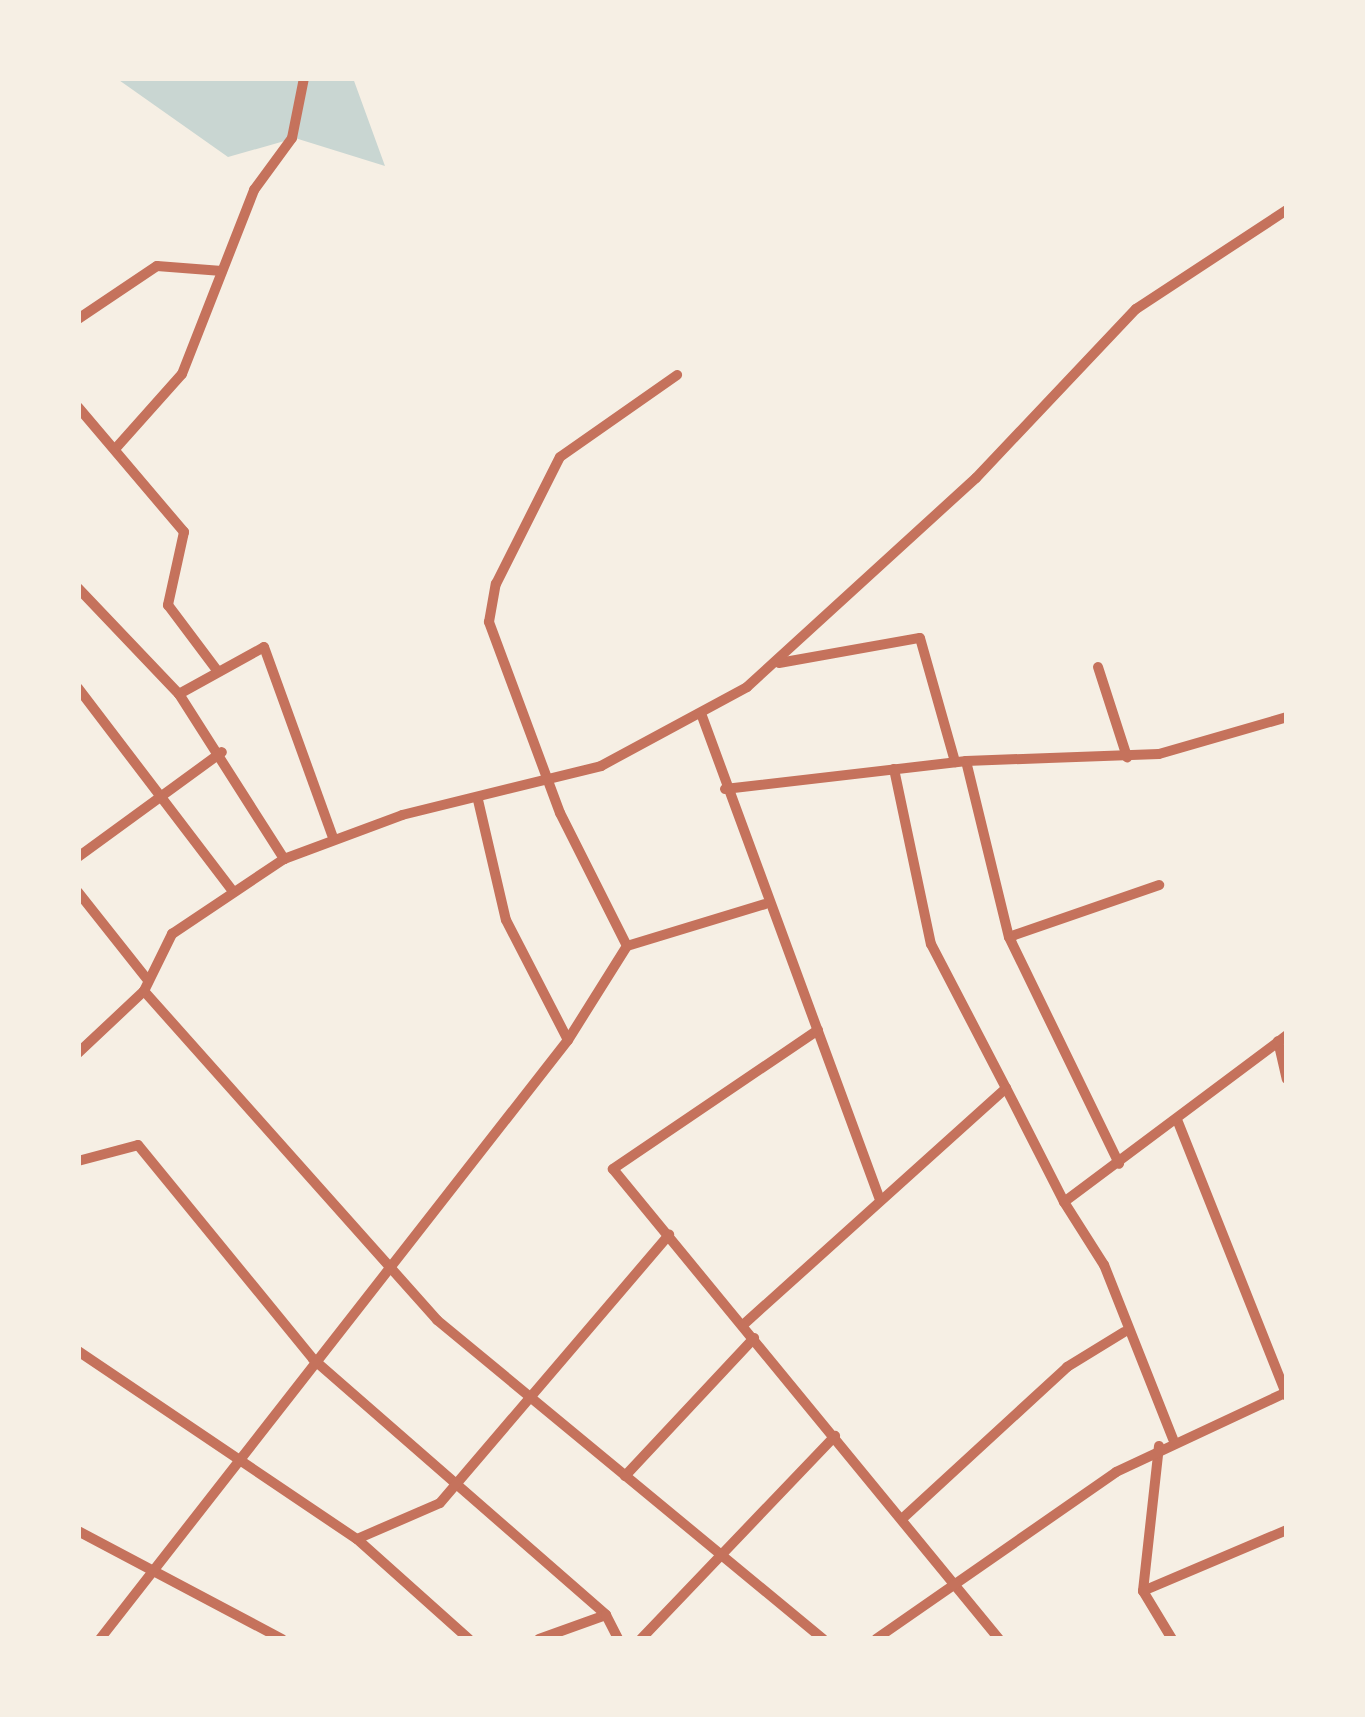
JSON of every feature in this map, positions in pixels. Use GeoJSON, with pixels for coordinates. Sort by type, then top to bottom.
{"type":"FeatureCollection","features":[{"type":"Feature","properties":{"kind":"street"},"geometry":{"type":"LineString","coordinates":[[116,448],[170,398],[254,190],[292,138],[304,78]]}},
{"type":"Feature","properties":{"kind":"street"},"geometry":{"type":"LineString","coordinates":[[78,1053],[145,985],[172,934],[232,890],[284,860],[333,838],[548,785],[702,716],[776,664],[1136,309],[1287,210]]}},
{"type":"Feature","properties":{"kind":"street"},"geometry":{"type":"LineString","coordinates":[[78,319],[157,266],[222,271]]}},
{"type":"Feature","properties":{"kind":"street"},"geometry":{"type":"LineString","coordinates":[[627,946],[548,785],[491,638],[496,584],[560,457],[677,375]]}},
{"type":"Feature","properties":{"kind":"street"},"geometry":{"type":"LineString","coordinates":[[78,407],[184,532],[168,605],[216,669]]}},
{"type":"Feature","properties":{"kind":"street"},"geometry":{"type":"LineString","coordinates":[[78,588],[179,694],[222,752],[284,860]]}},
{"type":"Feature","properties":{"kind":"street"},"geometry":{"type":"LineString","coordinates":[[776,664],[920,638],[961,762],[1009,938],[1119,1164]]}},
{"type":"Feature","properties":{"kind":"street"},"geometry":{"type":"LineString","coordinates":[[179,694],[216,669],[264,647],[333,838]]}},
{"type":"Feature","properties":{"kind":"street"},"geometry":{"type":"LineString","coordinates":[[1098,667],[1127,757]]}},
{"type":"Feature","properties":{"kind":"street"},"geometry":{"type":"LineString","coordinates":[[78,688],[168,794],[232,890]]}},
{"type":"Feature","properties":{"kind":"street"},"geometry":{"type":"LineString","coordinates":[[702,716],[765,904],[818,1030],[879,1197]]}},
{"type":"Feature","properties":{"kind":"street"},"geometry":{"type":"LineString","coordinates":[[725,789],[961,762],[1127,757],[1210,745],[1287,717]]}},
{"type":"Feature","properties":{"kind":"street"},"geometry":{"type":"LineString","coordinates":[[78,856],[222,752]]}},
{"type":"Feature","properties":{"kind":"street"},"geometry":{"type":"LineString","coordinates":[[894,769],[931,944],[1064,1202],[1104,1265],[1124,1332],[1173,1439]]}},
{"type":"Feature","properties":{"kind":"street"},"geometry":{"type":"LineString","coordinates":[[478,800],[506,920],[568,1040]]}},
{"type":"Feature","properties":{"kind":"street"},"geometry":{"type":"LineString","coordinates":[[1009,938],[1159,886]]}},
{"type":"Feature","properties":{"kind":"street"},"geometry":{"type":"LineString","coordinates":[[78,892],[145,985],[437,1321],[531,1393],[823,1639]]}},
{"type":"Feature","properties":{"kind":"street"},"geometry":{"type":"LineString","coordinates":[[100,1639],[151,1579],[231,1461],[393,1267],[568,1040],[627,946],[765,904]]}},
{"type":"Feature","properties":{"kind":"street"},"geometry":{"type":"LineString","coordinates":[[818,1030],[614,1169],[999,1639]]}},
{"type":"Feature","properties":{"kind":"street"},"geometry":{"type":"LineString","coordinates":[[1064,1202],[1178,1122],[1283,1039]]}},
{"type":"Feature","properties":{"kind":"street"},"geometry":{"type":"LineString","coordinates":[[1283,1039],[1287,1078]]}},
{"type":"Feature","properties":{"kind":"street"},"geometry":{"type":"LineString","coordinates":[[743,1325],[879,1197],[1006,1088]]}},
{"type":"Feature","properties":{"kind":"street"},"geometry":{"type":"LineString","coordinates":[[876,1639],[961,1587],[1159,1446],[1285,1386],[1178,1122]]}},
{"type":"Feature","properties":{"kind":"street"},"geometry":{"type":"LineString","coordinates":[[78,1161],[138,1145],[314,1359],[606,1615],[618,1639]]}},
{"type":"Feature","properties":{"kind":"street"},"geometry":{"type":"LineString","coordinates":[[357,1539],[440,1503],[669,1235]]}},
{"type":"Feature","properties":{"kind":"street"},"geometry":{"type":"LineString","coordinates":[[903,1518],[1067,1367],[1124,1332]]}},
{"type":"Feature","properties":{"kind":"street"},"geometry":{"type":"LineString","coordinates":[[625,1476],[754,1338]]}},
{"type":"Feature","properties":{"kind":"street"},"geometry":{"type":"LineString","coordinates":[[78,1351],[231,1461],[357,1539],[469,1639]]}},
{"type":"Feature","properties":{"kind":"street"},"geometry":{"type":"LineString","coordinates":[[641,1639],[835,1436]]}},
{"type":"Feature","properties":{"kind":"street"},"geometry":{"type":"LineString","coordinates":[[1159,1446],[1143,1591],[1172,1639]]}},
{"type":"Feature","properties":{"kind":"street"},"geometry":{"type":"LineString","coordinates":[[1143,1591],[1287,1529]]}},
{"type":"Feature","properties":{"kind":"street"},"geometry":{"type":"LineString","coordinates":[[78,1531],[151,1579],[282,1639]]}},
{"type":"Feature","properties":{"kind":"street"},"geometry":{"type":"LineString","coordinates":[[539,1639],[606,1615]]}},
{"type":"Feature","properties":{"kind":"shaded area"},"geometry":{"type":"Polygon","coordinates":[[[116,78],[353,78],[385,166],[295,138],[228,157],[116,78]]]}}]}
